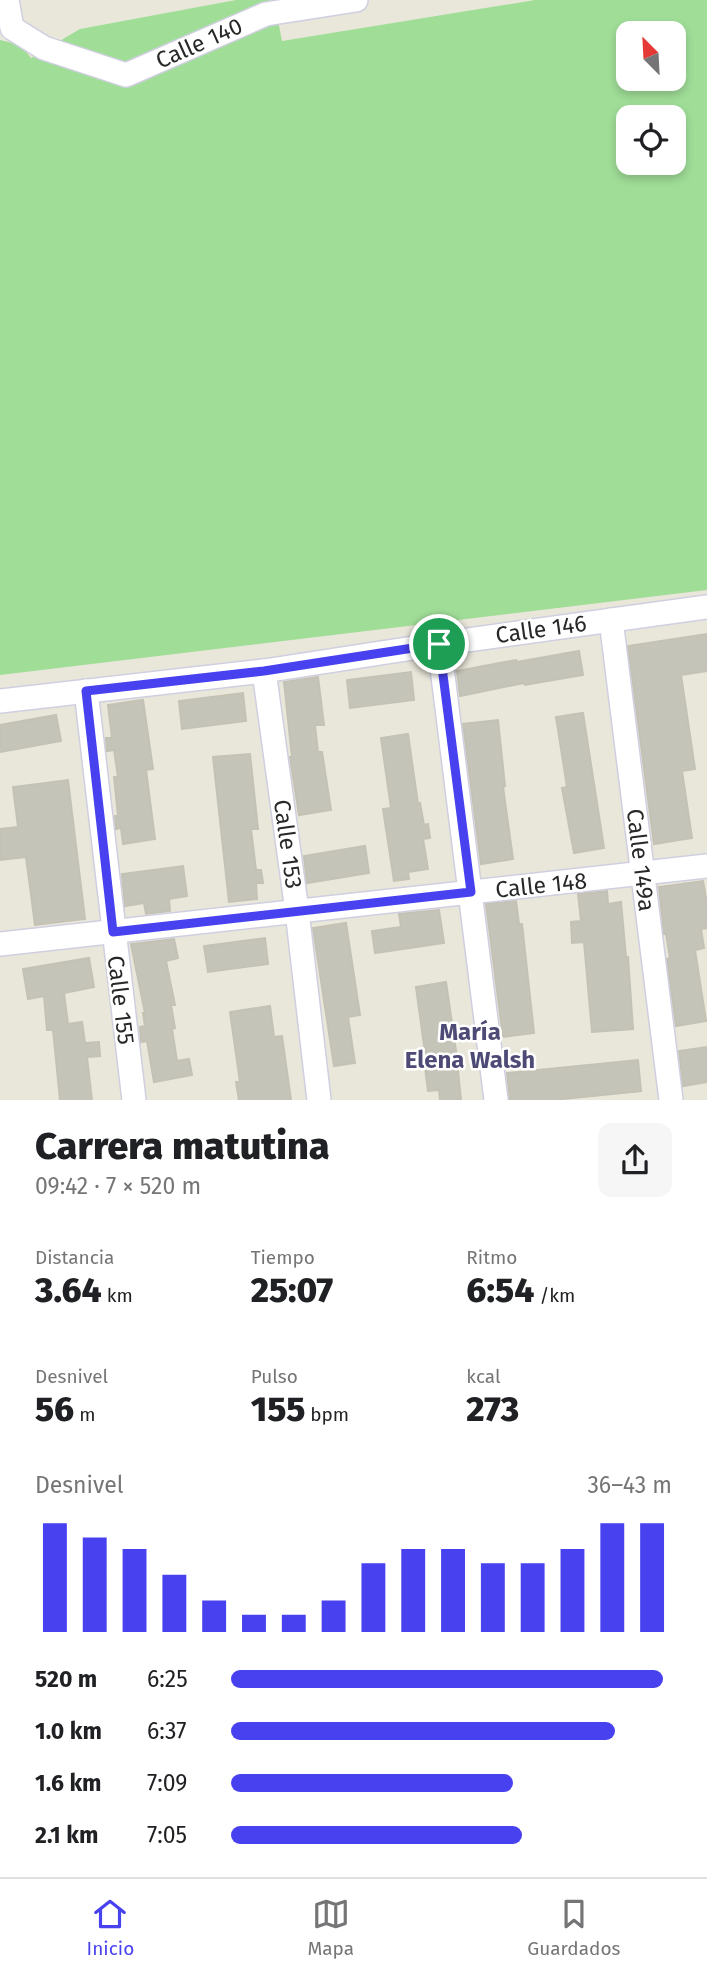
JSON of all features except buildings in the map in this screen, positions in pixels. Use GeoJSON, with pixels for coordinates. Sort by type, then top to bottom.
{"type":"FeatureCollection","features":[{"type":"Feature","properties":{"kind":"street","name":"Calle 140"},"geometry":{"type":"LineString","coordinates":[[7,0],[12,28],[23,35],[44,48],[126,75],[265,7],[356,0]]}},
{"type":"Feature","properties":{"kind":"street","name":"Calle 146"},"geometry":{"type":"LineString","coordinates":[[0,701],[264,671],[707,607]]}},
{"type":"Feature","properties":{"kind":"street","name":"Calle 149a"},"geometry":{"type":"LineString","coordinates":[[611,620],[671,1100]]}},
{"type":"Feature","properties":{"kind":"street"},"geometry":{"type":"LineString","coordinates":[[439,644],[496,1100]]}},
{"type":"Feature","properties":{"kind":"street","name":"Calle 153"},"geometry":{"type":"LineString","coordinates":[[264,671],[298,911],[318,1100]]}},
{"type":"Feature","properties":{"kind":"street","name":"Calle 155"},"geometry":{"type":"LineString","coordinates":[[86,691],[134,1100]]}},
{"type":"Feature","properties":{"kind":"street","name":"Calle 148"},"geometry":{"type":"LineString","coordinates":[[0,944],[707,866]]}},
{"type":"Feature","properties":{"kind":"green space"},"geometry":{"type":"Polygon","coordinates":[[[236,0],[274,0],[282,41],[535,0],[707,0],[707,590],[0,675],[0,40],[21,45],[31,58],[80,29],[236,0]]]}},
{"type":"Feature","properties":{"kind":"district","name":"María Elena Walsh"},"geometry":{"type":"Point","coordinates":[470,1046]}},
{"type":"Feature","properties":{"kind":"route"},"geometry":{"type":"LineString","coordinates":[[439,644],[471,892],[113,932],[86,691],[264,671],[439,644]]}}]}
